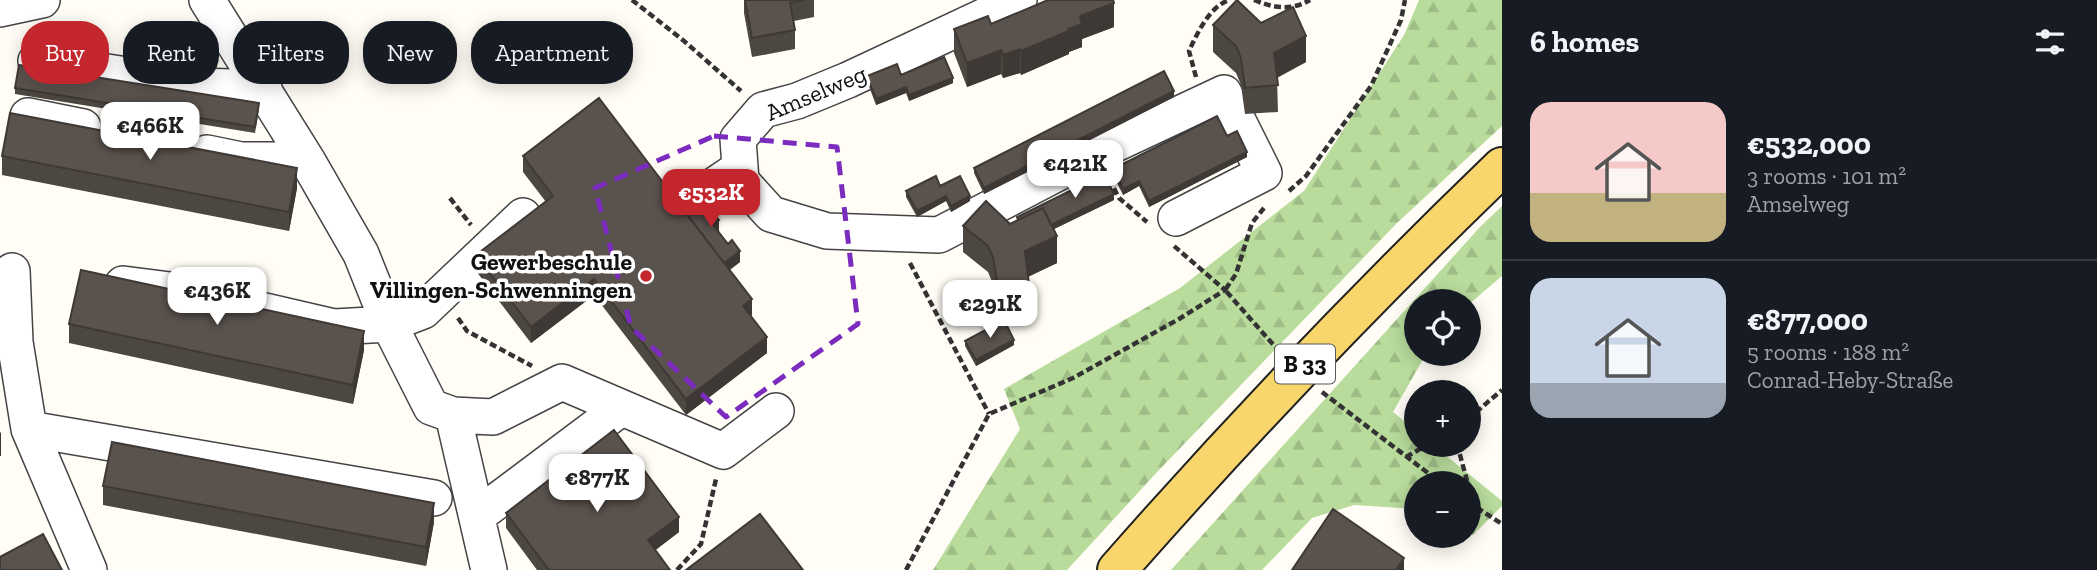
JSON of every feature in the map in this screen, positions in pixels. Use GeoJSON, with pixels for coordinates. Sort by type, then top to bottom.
{"type":"FeatureCollection","features":[{"type":"Feature","properties":{"kind":"main road","name":"B 33"},"geometry":{"type":"LineString","coordinates":[[1118,570],[1339,329],[1502,167]]}},
{"type":"Feature","properties":{"kind":"street"},"geometry":{"type":"LineString","coordinates":[[0,9],[38,0]]}},
{"type":"Feature","properties":{"kind":"street"},"geometry":{"type":"LineString","coordinates":[[207,0],[264,88],[361,254],[389,324],[431,407],[453,415],[493,417],[562,382],[723,451],[776,411]]}},
{"type":"Feature","properties":{"kind":"street","name":"Amselweg"},"geometry":{"type":"LineString","coordinates":[[740,168],[738,139],[763,110],[797,101],[848,80],[1019,0]]}},
{"type":"Feature","properties":{"kind":"street"},"geometry":{"type":"LineString","coordinates":[[109,72],[198,86],[264,88]]}},
{"type":"Feature","properties":{"kind":"street"},"geometry":{"type":"LineString","coordinates":[[685,205],[740,168],[741,181],[771,214],[827,231],[939,235],[1096,153],[1224,93],[1264,173],[1176,218]]}},
{"type":"Feature","properties":{"kind":"street"},"geometry":{"type":"LineString","coordinates":[[28,116],[108,132]]}},
{"type":"Feature","properties":{"kind":"street"},"geometry":{"type":"LineString","coordinates":[[175,146],[241,160],[307,160]]}},
{"type":"Feature","properties":{"kind":"street"},"geometry":{"type":"LineString","coordinates":[[88,279],[178,290],[334,327],[389,324],[423,312],[523,216]]}},
{"type":"Feature","properties":{"kind":"street"},"geometry":{"type":"LineString","coordinates":[[12,271],[8,336],[29,429],[89,570]]}},
{"type":"Feature","properties":{"kind":"street"},"geometry":{"type":"LineString","coordinates":[[477,516],[621,408]]}},
{"type":"Feature","properties":{"kind":"street"},"geometry":{"type":"LineString","coordinates":[[453,415],[489,570]]}},
{"type":"Feature","properties":{"kind":"street"},"geometry":{"type":"LineString","coordinates":[[29,429],[434,498]]}},
{"type":"Feature","properties":{"kind":"path"},"geometry":{"type":"LineString","coordinates":[[632,0],[763,110]]}},
{"type":"Feature","properties":{"kind":"path"},"geometry":{"type":"LineString","coordinates":[[1203,103],[1189,51],[1199,29],[1221,3],[1229,0]]}},
{"type":"Feature","properties":{"kind":"path"},"geometry":{"type":"LineString","coordinates":[[1254,0],[1273,7],[1298,7],[1310,0]]}},
{"type":"Feature","properties":{"kind":"path"},"geometry":{"type":"LineString","coordinates":[[1287,192],[1306,176],[1370,86],[1401,20],[1405,0]]}},
{"type":"Feature","properties":{"kind":"path"},"geometry":{"type":"LineString","coordinates":[[906,570],[989,414],[1073,378],[1225,290],[1236,274],[1252,223],[1265,207],[1271,204]]}},
{"type":"Feature","properties":{"kind":"path"},"geometry":{"type":"LineString","coordinates":[[895,233],[989,414]]}},
{"type":"Feature","properties":{"kind":"path"},"geometry":{"type":"LineString","coordinates":[[1225,290],[1281,354]]}},
{"type":"Feature","properties":{"kind":"path"},"geometry":{"type":"LineString","coordinates":[[467,331],[500,348]]}},
{"type":"Feature","properties":{"kind":"path"},"geometry":{"type":"LineString","coordinates":[[1313,385],[1404,455]]}},
{"type":"Feature","properties":{"kind":"path"},"geometry":{"type":"LineString","coordinates":[[1481,408],[1502,390]]}},
{"type":"Feature","properties":{"kind":"path"},"geometry":{"type":"LineString","coordinates":[[677,570],[701,544],[723,451]]}},
{"type":"Feature","properties":{"kind":"path"},"geometry":{"type":"LineString","coordinates":[[1406,457],[1425,471]]}},
{"type":"Feature","properties":{"kind":"path"},"geometry":{"type":"LineString","coordinates":[[1481,510],[1502,524]]}},
{"type":"Feature","properties":{"kind":"highlighted area"},"geometry":{"type":"Polygon","coordinates":[[[714,136],[837,147],[858,324],[726,417],[631,327],[595,188],[714,136]]]}},
{"type":"Feature","properties":{"kind":"green space"},"geometry":{"type":"Polygon","coordinates":[[[1419,0],[1502,0],[1502,126],[1397,223],[1159,470],[1067,570],[933,570],[1020,429],[1004,389],[1180,288],[1304,191],[1404,35],[1419,0]]]}},
{"type":"Feature","properties":{"kind":"green space"},"geometry":{"type":"Polygon","coordinates":[[[1502,206],[1502,276],[1481,294],[1481,289],[1424,289],[1502,206]]]}},
{"type":"Feature","properties":{"kind":"green space"},"geometry":{"type":"Polygon","coordinates":[[[1404,311],[1404,366],[1419,366],[1411,380],[1404,380],[1404,393],[1393,412],[1404,421],[1404,457],[1448,457],[1465,471],[1404,471],[1404,508],[1354,505],[1312,518],[1262,570],[1171,570],[1404,311]]]}},
{"type":"Feature","properties":{"kind":"green space"},"geometry":{"type":"Polygon","coordinates":[[[1481,484],[1502,501],[1502,506],[1481,527],[1481,484]]]}},
{"type":"Feature","properties":{"kind":"building"},"geometry":{"type":"Polygon","coordinates":[[[745,0],[804,0],[790,3],[795,30],[752,38],[745,0]]]}},
{"type":"Feature","properties":{"kind":"building"},"geometry":{"type":"Polygon","coordinates":[[[1048,0],[1113,0],[1114,3],[1080,16],[1082,24],[1068,29],[1069,31],[1021,51],[1020,49],[1003,55],[1001,50],[967,63],[954,29],[988,16],[991,24],[1048,0]]]}},
{"type":"Feature","properties":{"kind":"building"},"geometry":{"type":"Polygon","coordinates":[[[1237,0],[1261,23],[1293,7],[1306,36],[1274,53],[1278,85],[1245,88],[1241,58],[1236,46],[1213,25],[1237,0]]]}},
{"type":"Feature","properties":{"kind":"building"},"geometry":{"type":"Polygon","coordinates":[[[944,57],[953,78],[909,95],[906,87],[876,99],[867,76],[897,64],[901,75],[944,57]]]}},
{"type":"Feature","properties":{"kind":"building"},"geometry":{"type":"Polygon","coordinates":[[[19,65],[21,84],[109,84],[109,79],[123,81],[123,84],[139,84],[259,103],[255,127],[15,88],[19,65]]]}},
{"type":"Feature","properties":{"kind":"building"},"geometry":{"type":"Polygon","coordinates":[[[1164,71],[1174,91],[984,188],[974,168],[1164,71]]]}},
{"type":"Feature","properties":{"kind":"building"},"geometry":{"type":"Polygon","coordinates":[[[599,98],[668,189],[665,191],[679,209],[681,207],[752,299],[743,306],[767,337],[686,399],[594,279],[531,327],[476,255],[553,196],[523,156],[599,98]]]}},
{"type":"Feature","properties":{"kind":"building"},"geometry":{"type":"Polygon","coordinates":[[[10,113],[297,168],[289,212],[2,156],[10,113]]]}},
{"type":"Feature","properties":{"kind":"building"},"geometry":{"type":"Polygon","coordinates":[[[1217,116],[1227,136],[1237,131],[1247,152],[1149,201],[1139,181],[1123,189],[1113,169],[1217,116]]]}},
{"type":"Feature","properties":{"kind":"building"},"geometry":{"type":"Polygon","coordinates":[[[1104,174],[1114,194],[1051,225],[1043,208],[1018,220],[1017,217],[1104,174]]]}},
{"type":"Feature","properties":{"kind":"building"},"geometry":{"type":"Polygon","coordinates":[[[936,176],[940,186],[960,176],[970,196],[951,206],[946,196],[917,211],[906,191],[936,176]]]}},
{"type":"Feature","properties":{"kind":"building"},"geometry":{"type":"Polygon","coordinates":[[[701,197],[719,220],[713,225],[728,244],[732,240],[740,251],[724,263],[684,210],[701,197]]]}},
{"type":"Feature","properties":{"kind":"building"},"geometry":{"type":"Polygon","coordinates":[[[986,201],[1010,224],[1043,208],[1057,236],[1025,251],[1029,285],[998,288],[993,257],[988,246],[963,226],[986,201]]]}},
{"type":"Feature","properties":{"kind":"building"},"geometry":{"type":"Polygon","coordinates":[[[81,270],[364,331],[353,385],[69,324],[81,270]]]}},
{"type":"Feature","properties":{"kind":"building"},"geometry":{"type":"Polygon","coordinates":[[[1004,320],[1014,340],[976,360],[965,341],[1004,320]]]}},
{"type":"Feature","properties":{"kind":"building"},"geometry":{"type":"Polygon","coordinates":[[[614,430],[679,517],[648,540],[670,570],[549,570],[506,513],[614,430]]]}},
{"type":"Feature","properties":{"kind":"building"},"geometry":{"type":"Polygon","coordinates":[[[112,442],[434,503],[426,547],[103,486],[112,442]]]}},
{"type":"Feature","properties":{"kind":"building"},"geometry":{"type":"Polygon","coordinates":[[[1333,509],[1404,558],[1396,570],[1292,570],[1333,509]]]}},
{"type":"Feature","properties":{"kind":"building"},"geometry":{"type":"Polygon","coordinates":[[[760,514],[803,570],[686,570],[760,514]]]}},
{"type":"Feature","properties":{"kind":"building"},"geometry":{"type":"Polygon","coordinates":[[[43,534],[62,570],[0,570],[0,557],[43,534]]]}},
{"type":"Feature","properties":{"kind":"place","name":"Gewerbeschule Villingen-Schwenningen"},"geometry":{"type":"Point","coordinates":[646,276]}}]}
